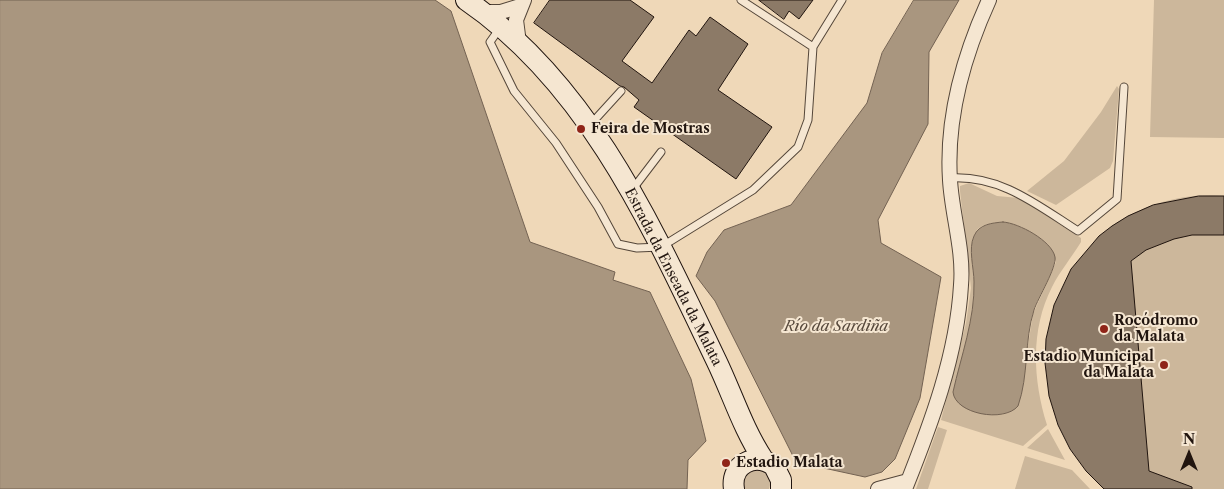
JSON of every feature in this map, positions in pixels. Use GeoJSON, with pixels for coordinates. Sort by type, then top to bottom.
{"type":"FeatureCollection","features":[{"type":"Feature","properties":{"kind":"main road","name":"Estrada da Enseada da Malata"},"geometry":{"type":"LineString","coordinates":[[466,0],[502,25],[560,86],[590,125],[631,192],[661,247],[734,397],[747,430],[763,459],[774,466],[779,472],[785,489]]}},
{"type":"Feature","properties":{"kind":"main road"},"geometry":{"type":"LineString","coordinates":[[734,489],[733,480],[745,446],[747,430]]}},
{"type":"Feature","properties":{"kind":"main road"},"geometry":{"type":"LineString","coordinates":[[739,467],[752,459],[763,459]]}},
{"type":"Feature","properties":{"kind":"street"},"geometry":{"type":"LineString","coordinates":[[878,489],[906,485],[944,379],[961,295],[962,270],[950,178],[950,154],[958,91],[964,67],[988,0]]}},
{"type":"Feature","properties":{"kind":"street"},"geometry":{"type":"LineString","coordinates":[[484,12],[501,12],[522,3]]}},
{"type":"Feature","properties":{"kind":"street"},"geometry":{"type":"LineString","coordinates":[[518,43],[516,20],[522,3]]}},
{"type":"Feature","properties":{"kind":"lane"},"geometry":{"type":"LineString","coordinates":[[741,0],[813,47]]}},
{"type":"Feature","properties":{"kind":"lane"},"geometry":{"type":"LineString","coordinates":[[502,25],[490,42],[514,91],[556,143],[598,207],[618,244],[637,248],[661,247],[753,190],[798,147],[808,120],[813,47],[842,0]]}},
{"type":"Feature","properties":{"kind":"lane"},"geometry":{"type":"LineString","coordinates":[[950,178],[976,178],[998,184],[1023,196],[1078,231],[1117,198],[1124,87]]}},
{"type":"Feature","properties":{"kind":"lane"},"geometry":{"type":"LineString","coordinates":[[590,125],[621,91]]}},
{"type":"Feature","properties":{"kind":"lane"},"geometry":{"type":"LineString","coordinates":[[631,192],[661,152]]}},
{"type":"Feature","properties":{"kind":"shaded area"},"geometry":{"type":"Polygon","coordinates":[[[1154,0],[1224,0],[1224,138],[1150,137],[1154,0]]]}},
{"type":"Feature","properties":{"kind":"shaded area"},"geometry":{"type":"Polygon","coordinates":[[[1117,86],[1119,89],[1113,161],[1110,168],[1056,205],[1027,191],[1064,161],[1101,112],[1117,86]]]}},
{"type":"Feature","properties":{"kind":"shaded area"},"geometry":{"type":"Polygon","coordinates":[[[969,183],[997,196],[1019,198],[1081,238],[1081,242],[1052,287],[1040,320],[1036,355],[1037,373],[1042,408],[1047,425],[1023,446],[941,420],[966,323],[971,288],[960,186],[969,183]],[[1003,222],[986,224],[978,229],[972,241],[974,296],[967,337],[953,392],[957,401],[974,411],[1000,415],[1008,413],[1019,402],[1033,314],[1056,262],[1048,245],[1022,227],[1003,222]]]}},
{"type":"Feature","properties":{"kind":"shaded area","name":"Estadio Municipal da Malata"},"geometry":{"type":"Polygon","coordinates":[[[1195,196],[1224,196],[1224,489],[1115,489],[1112,226],[1137,211],[1165,201],[1195,196]]]}},
{"type":"Feature","properties":{"kind":"shaded area"},"geometry":{"type":"Polygon","coordinates":[[[938,427],[947,430],[928,489],[916,489],[938,427]]]}},
{"type":"Feature","properties":{"kind":"shaded area"},"geometry":{"type":"Polygon","coordinates":[[[1048,429],[1065,460],[1027,448],[1048,429]]]}},
{"type":"Feature","properties":{"kind":"shaded area"},"geometry":{"type":"Polygon","coordinates":[[[1025,456],[1072,470],[1090,489],[1015,489],[1025,456]]]}},
{"type":"Feature","properties":{"kind":"shaded area"},"geometry":{"type":"Polygon","coordinates":[[[755,468],[768,473],[771,481],[769,489],[744,489],[744,475],[755,468]]]}},
{"type":"Feature","properties":{"kind":"water"},"geometry":{"type":"Polygon","coordinates":[[[0,0],[435,0],[451,11],[530,242],[615,272],[613,280],[650,292],[691,379],[706,441],[688,460],[687,489],[0,489],[0,0]]]}},
{"type":"Feature","properties":{"kind":"water","name":"Río da Sardiña"},"geometry":{"type":"Polygon","coordinates":[[[914,0],[959,0],[929,52],[928,124],[878,220],[881,243],[941,277],[920,398],[895,459],[882,472],[865,477],[796,462],[715,301],[696,276],[707,252],[724,230],[791,205],[867,103],[882,53],[914,0]]]}},
{"type":"Feature","properties":{"kind":"water"},"geometry":{"type":"Polygon","coordinates":[[[1003,222],[1026,229],[1041,239],[1053,251],[1055,262],[1034,310],[1029,334],[1024,382],[1018,406],[1011,411],[992,415],[971,411],[962,406],[956,400],[953,392],[967,337],[974,296],[972,241],[976,232],[982,227],[1003,222]]]}},
{"type":"Feature","properties":{"kind":"building"},"geometry":{"type":"Polygon","coordinates":[[[550,0],[630,0],[654,17],[622,61],[652,83],[689,30],[696,36],[710,17],[748,44],[718,90],[772,127],[736,179],[634,107],[639,100],[624,87],[620,86],[534,23],[550,0]]]}},
{"type":"Feature","properties":{"kind":"building"},"geometry":{"type":"Polygon","coordinates":[[[759,0],[813,0],[799,19],[789,11],[784,19],[759,0]]]}},
{"type":"Feature","properties":{"kind":"building"},"geometry":{"type":"Polygon","coordinates":[[[1199,196],[1224,196],[1224,235],[1192,235],[1174,239],[1146,250],[1131,261],[1149,471],[1192,487],[1192,489],[1104,489],[1086,471],[1070,449],[1058,425],[1049,396],[1045,363],[1046,339],[1054,305],[1071,269],[1099,236],[1112,226],[1128,216],[1153,205],[1199,196]]]}},
{"type":"Feature","properties":{"kind":"place","name":"Feira de Mostras"},"geometry":{"type":"Point","coordinates":[581,129]}},
{"type":"Feature","properties":{"kind":"place","name":"Rocódromo da Malata"},"geometry":{"type":"Point","coordinates":[1104,329]}},
{"type":"Feature","properties":{"kind":"place","name":"Estadio Municipal da Malata"},"geometry":{"type":"Point","coordinates":[1164,365]}},
{"type":"Feature","properties":{"kind":"place","name":"Estadio Malata"},"geometry":{"type":"Point","coordinates":[726,463]}}]}
